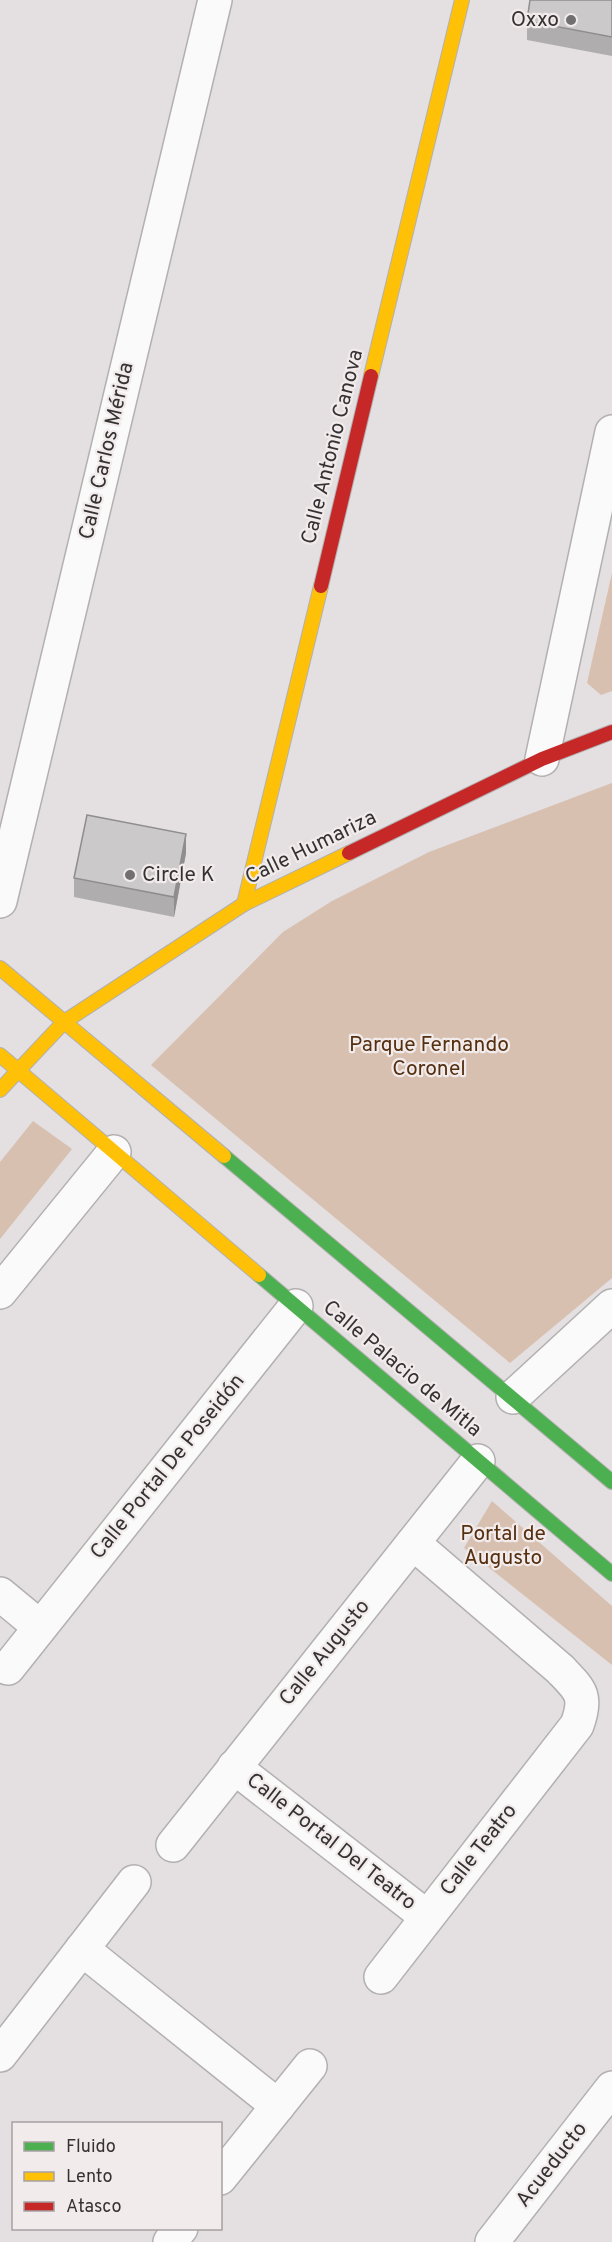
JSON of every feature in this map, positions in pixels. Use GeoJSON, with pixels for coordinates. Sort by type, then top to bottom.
{"type":"FeatureCollection","features":[{"type":"Feature","properties":{"kind":"street","name":"Calle Carlos Mérida"},"geometry":{"type":"LineString","coordinates":[[0,901],[215,0]]}},
{"type":"Feature","properties":{"kind":"street","name":"Calle Antonio Canova"},"geometry":{"type":"LineString","coordinates":[[244,904],[462,0]]}},
{"type":"Feature","properties":{"kind":"street"},"geometry":{"type":"LineString","coordinates":[[542,759],[612,432]]}},
{"type":"Feature","properties":{"kind":"street","name":"Calle Humariza"},"geometry":{"type":"LineString","coordinates":[[0,1090],[64,1022],[244,904],[542,759],[612,732]]}},
{"type":"Feature","properties":{"kind":"street"},"geometry":{"type":"LineString","coordinates":[[0,968],[612,1482]]}},
{"type":"Feature","properties":{"kind":"street","name":"Calle Palacio de Mitla"},"geometry":{"type":"LineString","coordinates":[[0,1055],[612,1574]]}},
{"type":"Feature","properties":{"kind":"street"},"geometry":{"type":"LineString","coordinates":[[0,1292],[114,1152]]}},
{"type":"Feature","properties":{"kind":"street","name":"Calle Portal De Poseidón"},"geometry":{"type":"LineString","coordinates":[[8,1668],[296,1306]]}},
{"type":"Feature","properties":{"kind":"street"},"geometry":{"type":"LineString","coordinates":[[513,1397],[612,1306]]}},
{"type":"Feature","properties":{"kind":"street","name":"Calle Augusto"},"geometry":{"type":"LineString","coordinates":[[172,1845],[478,1461]]}},
{"type":"Feature","properties":{"kind":"street","name":"Calle Teatro"},"geometry":{"type":"LineString","coordinates":[[381,1977],[577,1725],[584,1707],[578,1688],[560,1669],[413,1543]]}},
{"type":"Feature","properties":{"kind":"street"},"geometry":{"type":"LineString","coordinates":[[0,1594],[40,1628]]}},
{"type":"Feature","properties":{"kind":"street","name":"Calle Portal Del Teatro"},"geometry":{"type":"LineString","coordinates":[[234,1767],[427,1917]]}},
{"type":"Feature","properties":{"kind":"street"},"geometry":{"type":"LineString","coordinates":[[0,2055],[134,1882]]}},
{"type":"Feature","properties":{"kind":"street"},"geometry":{"type":"LineString","coordinates":[[82,1949],[279,2106]]}},
{"type":"Feature","properties":{"kind":"street"},"geometry":{"type":"LineString","coordinates":[[222,2176],[310,2066]]}},
{"type":"Feature","properties":{"kind":"street","name":"Acueducto"},"geometry":{"type":"LineString","coordinates":[[492,2242],[612,2088]]}},
{"type":"Feature","properties":{"kind":"street"},"geometry":{"type":"LineString","coordinates":[[170,2242],[180,2230]]}},
{"type":"Feature","properties":{"kind":"green space"},"geometry":{"type":"Polygon","coordinates":[[[612,573],[612,691],[601,695],[587,683],[612,573]]]}},
{"type":"Feature","properties":{"kind":"green space","name":"Parque Fernando Coronel"},"geometry":{"type":"Polygon","coordinates":[[[612,783],[612,1278],[510,1363],[151,1065],[283,932],[332,901],[429,852],[612,783]]]}},
{"type":"Feature","properties":{"kind":"green space"},"geometry":{"type":"Polygon","coordinates":[[[33,1121],[72,1149],[0,1239],[0,1162],[33,1121]]]}},
{"type":"Feature","properties":{"kind":"green space","name":"Portal de Augusto"},"geometry":{"type":"Polygon","coordinates":[[[492,1501],[612,1606],[612,1665],[464,1548],[492,1501]]]}},
{"type":"Feature","properties":{"kind":"building"},"geometry":{"type":"Polygon","coordinates":[[[530,0],[612,0],[612,37],[527,21],[530,0]]]}},
{"type":"Feature","properties":{"kind":"building","name":"Circle K"},"geometry":{"type":"Polygon","coordinates":[[[87,815],[186,834],[174,897],[74,878],[87,815]]]}},
{"type":"Feature","properties":{"kind":"traffic: fast"},"geometry":{"type":"LineString","coordinates":[[224,1156],[612,1482]]}},
{"type":"Feature","properties":{"kind":"traffic: fast"},"geometry":{"type":"LineString","coordinates":[[259,1275],[612,1574]]}},
{"type":"Feature","properties":{"kind":"traffic: slow"},"geometry":{"type":"LineString","coordinates":[[371,376],[462,0]]}},
{"type":"Feature","properties":{"kind":"traffic: slow"},"geometry":{"type":"LineString","coordinates":[[244,904],[321,586]]}},
{"type":"Feature","properties":{"kind":"traffic: slow"},"geometry":{"type":"LineString","coordinates":[[0,1090],[64,1022],[244,904],[349,853]]}},
{"type":"Feature","properties":{"kind":"traffic: slow"},"geometry":{"type":"LineString","coordinates":[[0,968],[224,1156]]}},
{"type":"Feature","properties":{"kind":"traffic: slow"},"geometry":{"type":"LineString","coordinates":[[0,1055],[259,1275]]}},
{"type":"Feature","properties":{"kind":"traffic: jam"},"geometry":{"type":"LineString","coordinates":[[321,586],[371,376]]}},
{"type":"Feature","properties":{"kind":"traffic: jam"},"geometry":{"type":"LineString","coordinates":[[349,853],[542,759],[612,732]]}},
{"type":"Feature","properties":{"kind":"place","name":"Oxxo"},"geometry":{"type":"Point","coordinates":[571,20]}},
{"type":"Feature","properties":{"kind":"place","name":"Circle K"},"geometry":{"type":"Point","coordinates":[130,875]}}]}
